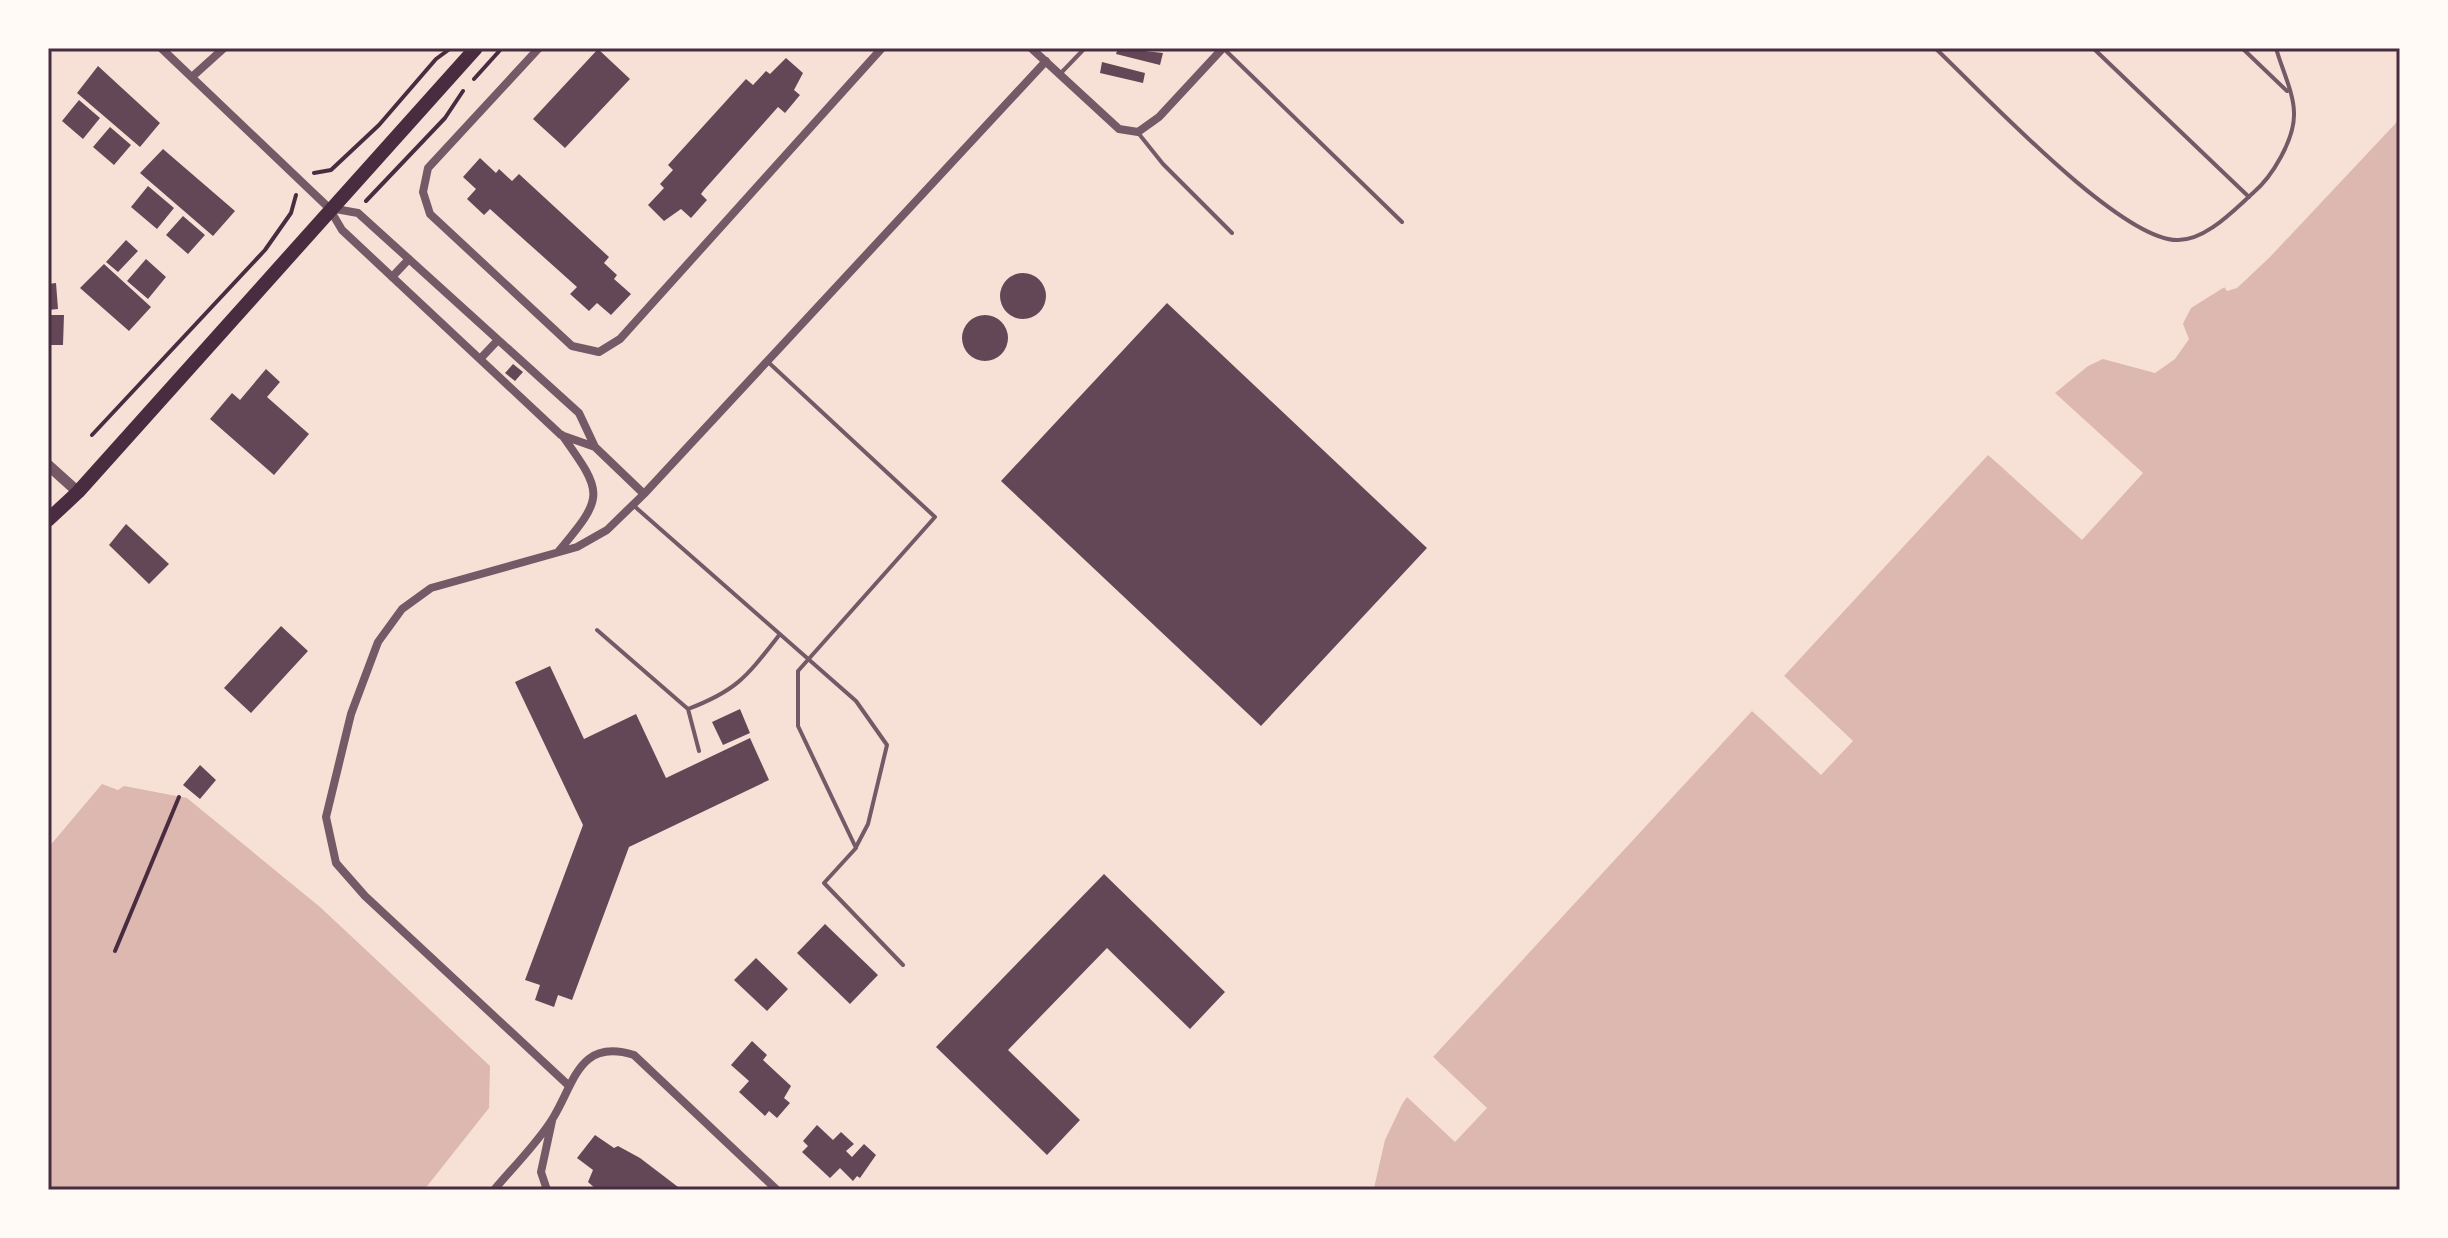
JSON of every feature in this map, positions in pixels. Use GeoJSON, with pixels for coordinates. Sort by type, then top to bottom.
{"type":"FeatureCollection","features":[{"type":"Feature","properties":{"kind":"main road"},"geometry":{"type":"LineString","coordinates":[[48,520],[78,492],[329,208],[476,48]]}},
{"type":"Feature","properties":{"kind":"street"},"geometry":{"type":"LineString","coordinates":[[161,48],[329,208],[342,230],[561,435],[592,477],[593,501],[586,519],[557,553]]}},
{"type":"Feature","properties":{"kind":"street"},"geometry":{"type":"LineString","coordinates":[[193,76],[224,48]]}},
{"type":"Feature","properties":{"kind":"street"},"geometry":{"type":"LineString","coordinates":[[539,48],[428,168],[423,192],[430,214],[572,346],[599,352],[620,339],[882,48]]}},
{"type":"Feature","properties":{"kind":"street"},"geometry":{"type":"LineString","coordinates":[[1031,48],[1119,129],[1138,132],[1159,117],[1223,48]]}},
{"type":"Feature","properties":{"kind":"street"},"geometry":{"type":"LineString","coordinates":[[567,1084],[365,896],[336,863],[326,817],[351,714],[378,642],[402,609],[431,588],[577,547],[607,530],[644,494],[1046,61]]}},
{"type":"Feature","properties":{"kind":"street"},"geometry":{"type":"LineString","coordinates":[[329,208],[358,213],[579,413],[595,447],[644,494]]}},
{"type":"Feature","properties":{"kind":"street"},"geometry":{"type":"LineString","coordinates":[[392,277],[409,259]]}},
{"type":"Feature","properties":{"kind":"street"},"geometry":{"type":"LineString","coordinates":[[480,359],[498,340]]}},
{"type":"Feature","properties":{"kind":"street"},"geometry":{"type":"LineString","coordinates":[[561,435],[595,447]]}},
{"type":"Feature","properties":{"kind":"street"},"geometry":{"type":"LineString","coordinates":[[48,465],[78,492]]}},
{"type":"Feature","properties":{"kind":"street"},"geometry":{"type":"LineString","coordinates":[[547,1190],[541,1172],[553,1118],[567,1084],[591,1056],[612,1049],[634,1055],[777,1190]]}},
{"type":"Feature","properties":{"kind":"street"},"geometry":{"type":"LineString","coordinates":[[494,1190],[553,1118]]}},
{"type":"Feature","properties":{"kind":"lane"},"geometry":{"type":"LineString","coordinates":[[1060,74],[1085,48]]}},
{"type":"Feature","properties":{"kind":"lane"},"geometry":{"type":"LineString","coordinates":[[1223,48],[1402,222]]}},
{"type":"Feature","properties":{"kind":"lane"},"geometry":{"type":"LineString","coordinates":[[1935,48],[2096,199],[2138,228],[2175,241],[2201,235],[2249,197],[2285,149],[2294,113],[2276,48]]}},
{"type":"Feature","properties":{"kind":"lane"},"geometry":{"type":"LineString","coordinates":[[2093,48],[2249,197]]}},
{"type":"Feature","properties":{"kind":"lane"},"geometry":{"type":"LineString","coordinates":[[2242,48],[2288,93]]}},
{"type":"Feature","properties":{"kind":"lane"},"geometry":{"type":"LineString","coordinates":[[1138,132],[1163,164],[1232,233]]}},
{"type":"Feature","properties":{"kind":"lane"},"geometry":{"type":"LineString","coordinates":[[767,361],[935,517],[798,671],[798,726],[856,848]]}},
{"type":"Feature","properties":{"kind":"lane"},"geometry":{"type":"LineString","coordinates":[[633,505],[856,701],[887,745],[868,824],[856,848],[824,883],[903,965]]}},
{"type":"Feature","properties":{"kind":"lane"},"geometry":{"type":"LineString","coordinates":[[597,630],[688,709],[699,751]]}},
{"type":"Feature","properties":{"kind":"lane"},"geometry":{"type":"LineString","coordinates":[[688,709],[726,694],[746,678],[780,634]]}},
{"type":"Feature","properties":{"kind":"path"},"geometry":{"type":"LineString","coordinates":[[92,435],[265,250],[291,213],[303,183],[313,173],[331,170],[379,125],[436,59],[451,48]]}},
{"type":"Feature","properties":{"kind":"path"},"geometry":{"type":"LineString","coordinates":[[368,200],[445,118],[462,92],[502,48]]}},
{"type":"Feature","properties":{"kind":"path"},"geometry":{"type":"LineString","coordinates":[[115,951],[179,797]]}},
{"type":"Feature","properties":{"kind":"shaded area"},"geometry":{"type":"Polygon","coordinates":[[[2400,90],[2400,1190],[1363,1190],[1383,1135],[1400,1106],[1438,1062],[1433,1057],[1752,711],[1761,719],[1792,684],[1784,676],[1988,455],[1999,464],[2060,398],[2049,388],[2094,350],[2146,365],[2168,353],[2191,308],[2231,283],[2385,118],[2400,90]]]}},
{"type":"Feature","properties":{"kind":"shaded area"},"geometry":{"type":"Polygon","coordinates":[[[102,784],[118,790],[124,786],[187,798],[320,907],[490,1066],[489,1108],[424,1190],[48,1190],[48,848],[102,784]]]}},
{"type":"Feature","properties":{"kind":"pier"},"geometry":{"type":"Polygon","coordinates":[[[2400,86],[2400,116],[2395,124],[2270,257],[2237,288],[2227,291],[2222,284],[2382,116],[2400,86]]]}},
{"type":"Feature","properties":{"kind":"pier"},"geometry":{"type":"Polygon","coordinates":[[[2181,319],[2189,339],[2175,359],[2155,373],[2103,359],[2088,366],[2055,393],[2143,473],[2082,540],[1985,452],[1990,451],[1998,459],[2055,399],[2046,386],[2092,347],[2146,361],[2165,350],[2181,319]]]}},
{"type":"Feature","properties":{"kind":"pier"},"geometry":{"type":"Polygon","coordinates":[[[1781,673],[1853,741],[1821,775],[1749,708],[1761,713],[1787,684],[1781,673]]]}},
{"type":"Feature","properties":{"kind":"pier"},"geometry":{"type":"Polygon","coordinates":[[[1430,1054],[1487,1108],[1455,1142],[1406,1096],[1385,1140],[1374,1188],[1359,1190],[1372,1142],[1398,1089],[1407,1090],[1433,1062],[1430,1054]]]}},
{"type":"Feature","properties":{"kind":"building"},"geometry":{"type":"Polygon","coordinates":[[[1118,48],[1163,53],[1160,65],[1116,54],[1118,48]]]}},
{"type":"Feature","properties":{"kind":"building"},"geometry":{"type":"Polygon","coordinates":[[[598,49],[630,79],[565,148],[533,119],[598,49]]]}},
{"type":"Feature","properties":{"kind":"building"},"geometry":{"type":"Polygon","coordinates":[[[786,58],[803,73],[794,90],[800,95],[785,113],[778,107],[704,190],[701,194],[707,200],[691,218],[681,209],[664,221],[648,205],[664,188],[660,184],[673,170],[668,165],[746,79],[753,85],[766,71],[770,74],[786,58]]]}},
{"type":"Feature","properties":{"kind":"building"},"geometry":{"type":"Polygon","coordinates":[[[1102,62],[1145,73],[1143,83],[1100,73],[1102,62]]]}},
{"type":"Feature","properties":{"kind":"building"},"geometry":{"type":"Polygon","coordinates":[[[98,66],[160,123],[140,147],[77,93],[98,66]]]}},
{"type":"Feature","properties":{"kind":"building"},"geometry":{"type":"Polygon","coordinates":[[[79,100],[100,118],[83,139],[62,121],[79,100]]]}},
{"type":"Feature","properties":{"kind":"building"},"geometry":{"type":"Polygon","coordinates":[[[110,127],[131,145],[114,165],[93,147],[110,127]]]}},
{"type":"Feature","properties":{"kind":"building"},"geometry":{"type":"Polygon","coordinates":[[[163,149],[235,211],[213,236],[140,173],[163,149]]]}},
{"type":"Feature","properties":{"kind":"building"},"geometry":{"type":"Polygon","coordinates":[[[480,158],[496,173],[499,169],[512,181],[519,174],[609,257],[604,263],[617,275],[614,279],[631,294],[611,315],[597,303],[589,311],[570,294],[577,287],[490,209],[484,215],[467,199],[476,189],[463,177],[480,158]]]}},
{"type":"Feature","properties":{"kind":"building"},"geometry":{"type":"Polygon","coordinates":[[[148,186],[174,208],[157,229],[131,207],[148,186]]]}},
{"type":"Feature","properties":{"kind":"building"},"geometry":{"type":"Polygon","coordinates":[[[183,216],[205,235],[188,254],[166,235],[183,216]]]}},
{"type":"Feature","properties":{"kind":"building"},"geometry":{"type":"Polygon","coordinates":[[[126,240],[138,251],[118,272],[106,262],[126,240]]]}},
{"type":"Feature","properties":{"kind":"building"},"geometry":{"type":"Polygon","coordinates":[[[146,259],[166,277],[148,299],[127,281],[146,259]]]}},
{"type":"Feature","properties":{"kind":"building"},"geometry":{"type":"Polygon","coordinates":[[[104,264],[151,307],[129,331],[80,288],[104,264]]]}},
{"type":"Feature","properties":{"kind":"building"},"geometry":{"type":"Polygon","coordinates":[[[1023,273],[1040,279],[1046,296],[1040,313],[1023,319],[1006,313],[1000,296],[1006,279],[1023,273]]]}},
{"type":"Feature","properties":{"kind":"building"},"geometry":{"type":"Polygon","coordinates":[[[56,283],[58,309],[48,310],[48,284],[56,283]]]}},
{"type":"Feature","properties":{"kind":"building"},"geometry":{"type":"Polygon","coordinates":[[[1167,303],[1427,548],[1261,726],[1001,481],[1167,303]]]}},
{"type":"Feature","properties":{"kind":"building"},"geometry":{"type":"Polygon","coordinates":[[[48,315],[64,315],[63,345],[48,345],[48,315]]]}},
{"type":"Feature","properties":{"kind":"building"},"geometry":{"type":"Polygon","coordinates":[[[985,315],[1001,322],[1008,338],[1001,354],[985,361],[969,354],[962,338],[969,322],[985,315]]]}},
{"type":"Feature","properties":{"kind":"building"},"geometry":{"type":"Polygon","coordinates":[[[513,364],[523,372],[515,381],[505,373],[513,364]]]}},
{"type":"Feature","properties":{"kind":"building"},"geometry":{"type":"Polygon","coordinates":[[[266,369],[280,382],[267,397],[309,434],[274,475],[210,419],[232,393],[240,400],[266,369]]]}},
{"type":"Feature","properties":{"kind":"building"},"geometry":{"type":"Polygon","coordinates":[[[126,524],[169,564],[149,584],[109,545],[126,524]]]}},
{"type":"Feature","properties":{"kind":"building"},"geometry":{"type":"Polygon","coordinates":[[[281,626],[308,651],[251,713],[224,688],[281,626]]]}},
{"type":"Feature","properties":{"kind":"building"},"geometry":{"type":"Polygon","coordinates":[[[550,666],[584,739],[636,714],[666,778],[750,738],[769,780],[629,847],[572,1000],[558,995],[554,1007],[535,1000],[540,985],[525,980],[583,825],[515,682],[550,666]]]}},
{"type":"Feature","properties":{"kind":"building"},"geometry":{"type":"Polygon","coordinates":[[[740,709],[750,733],[723,745],[712,722],[740,709]]]}},
{"type":"Feature","properties":{"kind":"building"},"geometry":{"type":"Polygon","coordinates":[[[200,765],[216,780],[200,799],[183,785],[200,765]]]}},
{"type":"Feature","properties":{"kind":"building"},"geometry":{"type":"Polygon","coordinates":[[[1104,874],[1225,992],[1190,1029],[1107,948],[1008,1050],[1080,1120],[1047,1155],[936,1047],[1104,874]]]}},
{"type":"Feature","properties":{"kind":"building"},"geometry":{"type":"Polygon","coordinates":[[[825,924],[878,975],[850,1004],[797,953],[825,924]]]}},
{"type":"Feature","properties":{"kind":"building"},"geometry":{"type":"Polygon","coordinates":[[[756,958],[788,989],[767,1011],[734,980],[756,958]]]}},
{"type":"Feature","properties":{"kind":"building"},"geometry":{"type":"Polygon","coordinates":[[[752,1041],[767,1055],[763,1060],[791,1086],[784,1098],[790,1103],[777,1118],[769,1111],[765,1116],[739,1092],[749,1081],[731,1065],[752,1041]]]}},
{"type":"Feature","properties":{"kind":"building"},"geometry":{"type":"Polygon","coordinates":[[[817,1125],[833,1140],[841,1132],[854,1144],[846,1151],[852,1157],[864,1144],[876,1155],[860,1178],[857,1176],[853,1181],[840,1168],[830,1178],[802,1152],[808,1146],[803,1141],[817,1125]]]}},
{"type":"Feature","properties":{"kind":"building"},"geometry":{"type":"Polygon","coordinates":[[[595,1135],[614,1148],[618,1146],[640,1158],[682,1190],[597,1190],[588,1182],[593,1170],[577,1158],[595,1135]]]}}]}
